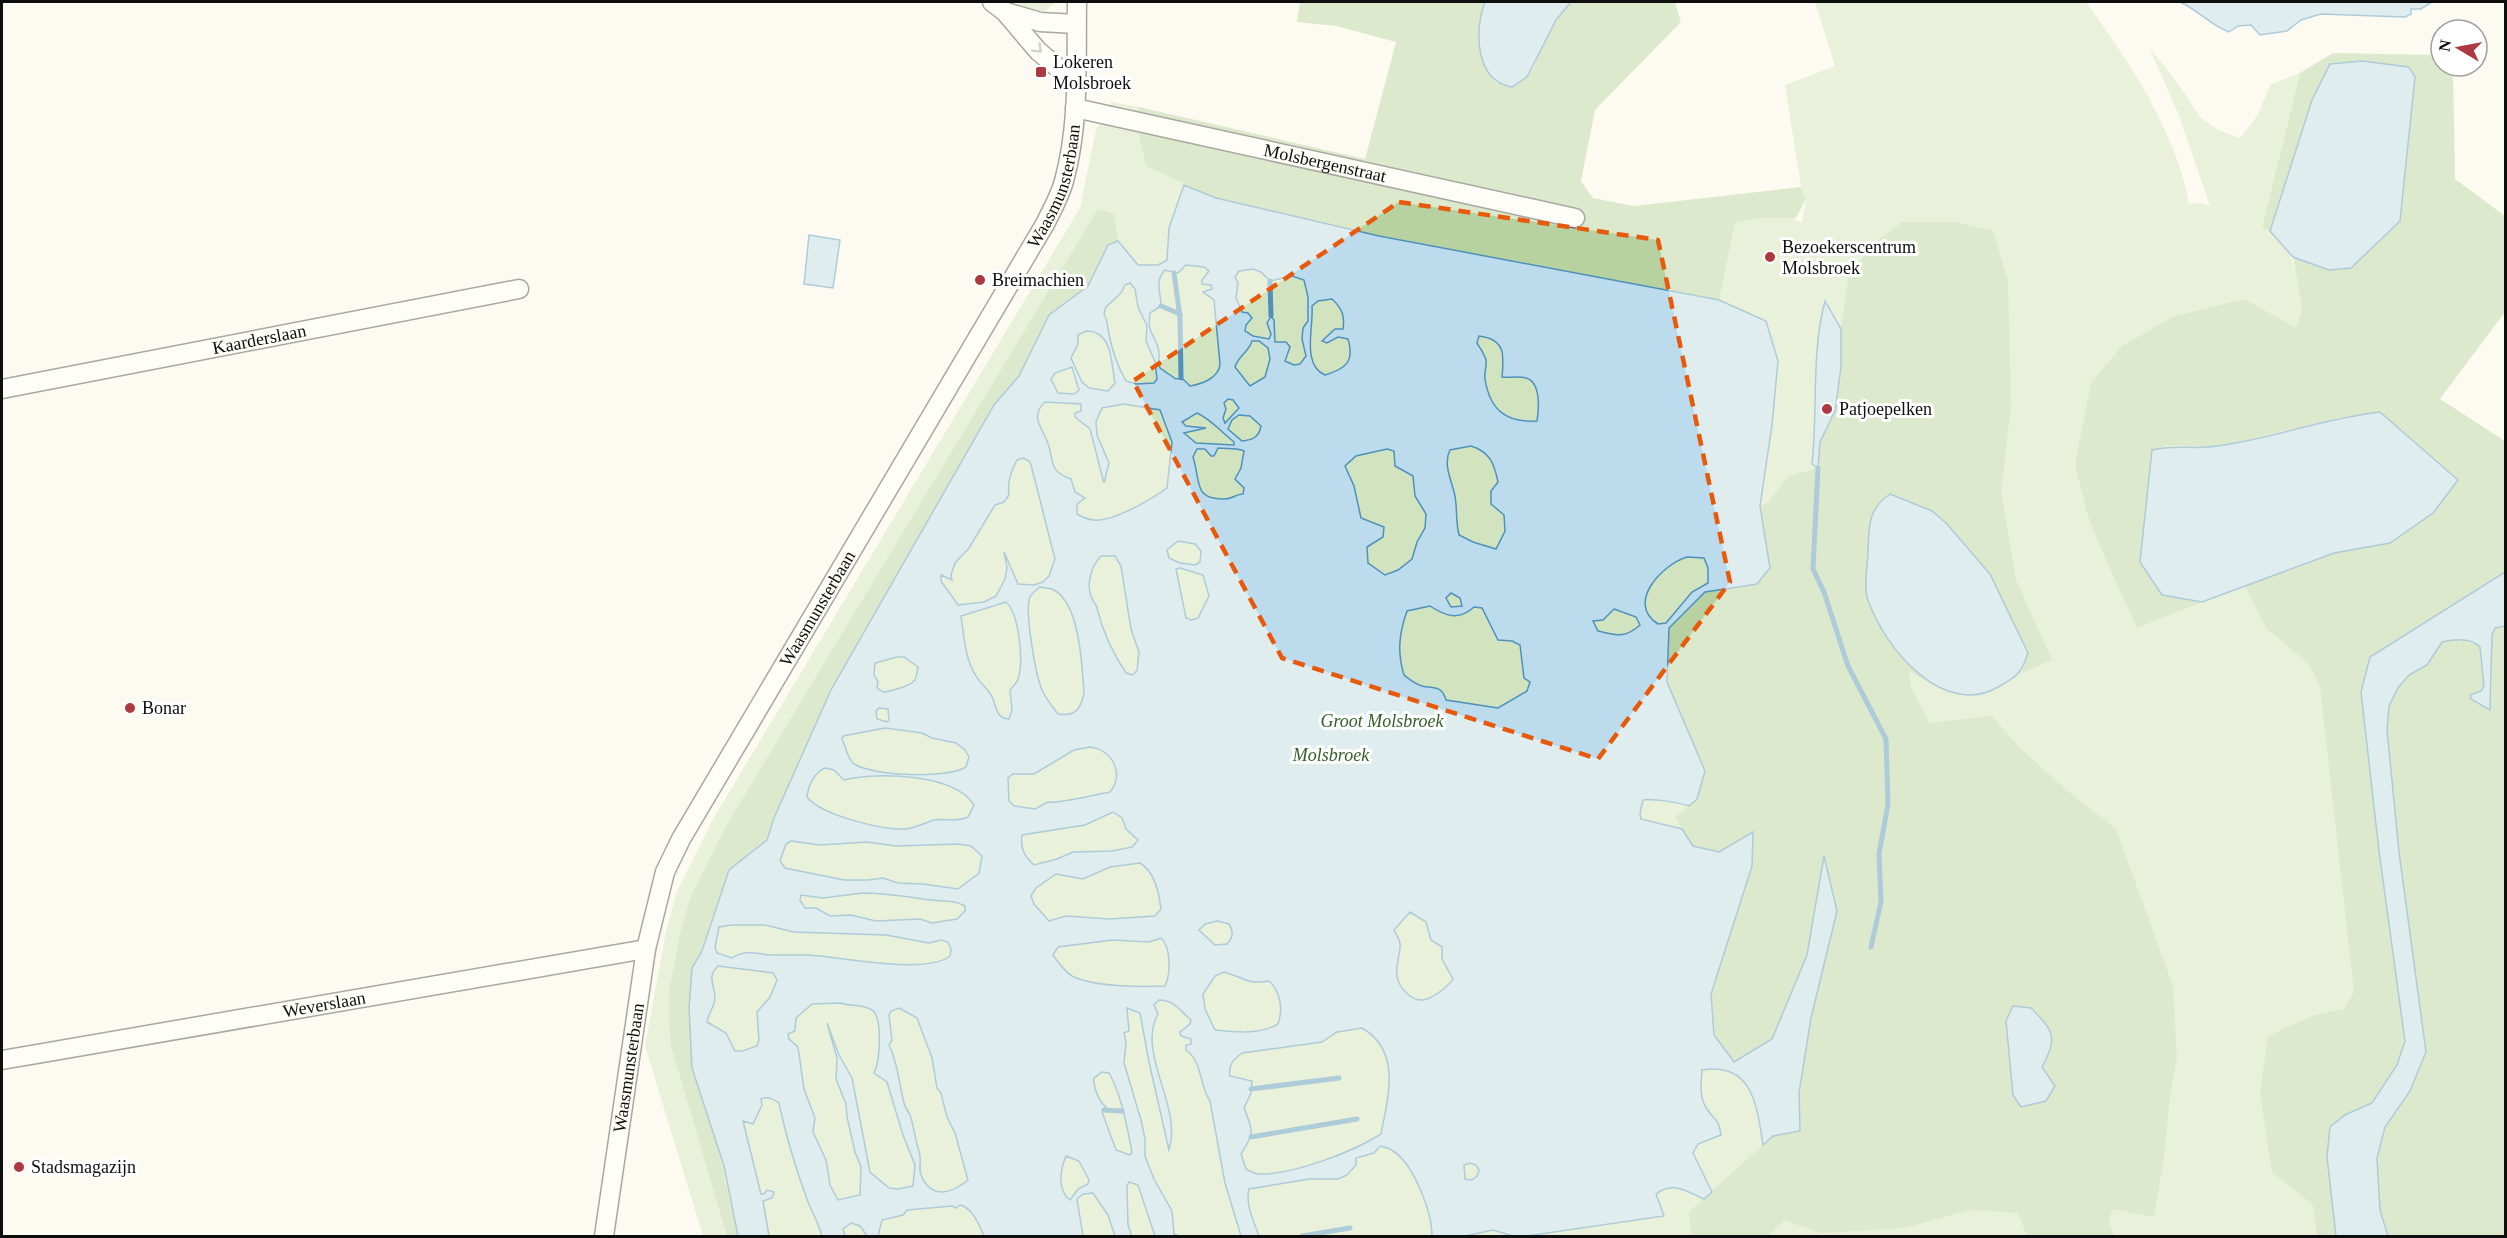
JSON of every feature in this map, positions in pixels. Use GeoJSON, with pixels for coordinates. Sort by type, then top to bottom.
{"type":"FeatureCollection","features":[{"type":"Feature","properties":{"kind":"street","name":"Waasmunsterbaan"},"geometry":{"type":"LineString","coordinates":[[604,1236],[646,949],[665,872],[681,839],[1045,224],[1064,184],[1071,150],[1075,108],[1077,2]]}},
{"type":"Feature","properties":{"kind":"street"},"geometry":{"type":"LineString","coordinates":[[998,7],[1024,19],[1076,24]]}},
{"type":"Feature","properties":{"kind":"street"},"geometry":{"type":"LineString","coordinates":[[998,7],[1038,51],[1076,83]]}},
{"type":"Feature","properties":{"kind":"street","name":"Molsbergenstraat"},"geometry":{"type":"LineString","coordinates":[[1075,108],[1575,218]]}},
{"type":"Feature","properties":{"kind":"street","name":"Kaarderslaan"},"geometry":{"type":"LineString","coordinates":[[2,389],[519,289]]}},
{"type":"Feature","properties":{"kind":"street","name":"Weverslaan"},"geometry":{"type":"LineString","coordinates":[[2,1060],[646,949]]}},
{"type":"Feature","properties":{"kind":"highlighted area"},"geometry":{"type":"Polygon","coordinates":[[[1399,202],[1658,240],[1730,582],[1598,759],[1282,658],[1133,381],[1399,202]]]}},
{"type":"Feature","properties":{"kind":"green space"},"geometry":{"type":"Polygon","coordinates":[[[1015,2],[1056,2],[1044,12],[1028,9],[1015,2]]]}},
{"type":"Feature","properties":{"kind":"green space"},"geometry":{"type":"Polygon","coordinates":[[[1300,2],[1485,2],[1480,23],[1480,44],[1485,65],[1496,83],[1533,69],[1549,33],[1571,2],[1675,2],[1681,22],[1595,110],[1581,181],[1593,198],[1633,206],[1801,187],[1806,199],[1796,218],[1758,218],[1735,223],[1719,300],[1379,236],[1216,198],[1146,166],[1139,135],[1139,107],[1365,159],[1396,42],[1336,26],[1297,22],[1300,2]]]}},
{"type":"Feature","properties":{"kind":"green space","name":"Groot Molsbroek"},"geometry":{"type":"Polygon","coordinates":[[[1815,2],[2086,2],[2134,73],[2162,123],[2183,177],[2189,204],[2202,203],[2210,206],[2178,113],[2149,47],[2201,118],[2218,130],[2240,138],[2258,115],[2270,85],[2300,73],[2262,227],[2273,233],[2287,249],[2295,269],[2301,303],[2505,466],[2505,1236],[703,1236],[645,1046],[666,931],[677,891],[713,819],[1080,208],[1096,130],[1112,102],[1139,107],[1139,135],[1310,178],[1748,220],[1784,217],[1802,223],[1806,199],[1801,187],[1785,85],[1835,66],[1815,2]]]}},
{"type":"Feature","properties":{"kind":"green space"},"geometry":{"type":"Polygon","coordinates":[[[2333,53],[2429,55],[2429,78],[2453,78],[2455,179],[2505,216],[2505,312],[2440,399],[2505,441],[2505,572],[2371,657],[2379,851],[2405,1041],[2426,1051],[2399,852],[2387,730],[2389,706],[2398,688],[2409,675],[2427,665],[2442,642],[2462,640],[2480,647],[2484,686],[2481,691],[2470,696],[2471,699],[2490,710],[2492,635],[2495,628],[2505,626],[2505,1236],[2317,1236],[2313,1205],[2272,1172],[2260,1093],[2268,1036],[2314,1015],[2344,1009],[2354,992],[2320,686],[2309,664],[2267,629],[2245,586],[2334,553],[2390,543],[2347,416],[2215,447],[2169,445],[2152,450],[2140,562],[2162,595],[2202,602],[2137,628],[2098,542],[2086,510],[2075,464],[2091,383],[2121,347],[2172,317],[2244,299],[2296,328],[2302,309],[2293,257],[2329,270],[2400,221],[2415,77],[2330,64],[2312,100],[2270,231],[2262,227],[2300,73],[2333,53]]]}},
{"type":"Feature","properties":{"kind":"green space"},"geometry":{"type":"Polygon","coordinates":[[[1098,209],[1114,214],[1118,241],[1108,245],[1088,286],[1049,315],[1019,376],[994,405],[831,690],[774,818],[767,840],[752,854],[692,968],[689,1008],[692,1035],[738,1236],[727,1236],[671,1046],[669,991],[680,934],[691,896],[726,826],[1098,209]]]}},
{"type":"Feature","properties":{"kind":"green space"},"geometry":{"type":"Polygon","coordinates":[[[1902,222],[1955,222],[1993,231],[2008,280],[2011,405],[2001,492],[2016,580],[2052,660],[2022,673],[2028,653],[1990,574],[1946,523],[1932,511],[1917,505],[1870,518],[1867,598],[1901,656],[1924,680],[1909,671],[1911,688],[1930,723],[1992,716],[2018,746],[2063,787],[2116,829],[2173,986],[2177,1057],[2154,1217],[2112,1209],[2109,1221],[2114,1236],[2027,1236],[2018,1213],[1969,1210],[1905,1228],[1821,1233],[1784,1220],[1768,1236],[1691,1236],[1689,1212],[1773,1136],[1800,1131],[1799,1093],[1811,1018],[1837,911],[1824,858],[1807,955],[1772,1039],[1734,1062],[1714,1035],[1711,994],[1752,866],[1753,833],[1719,852],[1693,846],[1675,817],[1697,799],[1667,682],[1669,628],[1705,592],[1757,584],[1770,567],[1760,507],[1767,503],[1789,476],[1818,468],[1820,442],[1836,411],[1841,367],[1841,329],[1848,279],[1871,245],[1902,222]]]}},
{"type":"Feature","properties":{"kind":"water"},"geometry":{"type":"Polygon","coordinates":[[[1485,2],[1571,2],[1556,20],[1527,77],[1512,87],[1500,83],[1491,75],[1480,53],[1479,26],[1485,2]]]}},
{"type":"Feature","properties":{"kind":"water"},"geometry":{"type":"Polygon","coordinates":[[[2180,2],[2432,2],[2421,9],[2411,9],[2411,14],[2405,17],[2321,14],[2301,20],[2287,31],[2260,35],[2251,25],[2238,26],[2229,32],[2180,2]]]}},
{"type":"Feature","properties":{"kind":"water"},"geometry":{"type":"Polygon","coordinates":[[[2362,61],[2409,67],[2415,77],[2400,221],[2351,268],[2329,270],[2293,257],[2270,231],[2312,100],[2330,64],[2362,61]]]}},
{"type":"Feature","properties":{"kind":"water","name":"Molsbroek"},"geometry":{"type":"Polygon","coordinates":[[[1184,185],[1216,198],[1379,236],[1719,300],[1766,321],[1778,361],[1772,425],[1760,506],[1770,568],[1757,584],[1705,592],[1669,628],[1667,682],[1705,771],[1697,799],[1689,806],[1666,801],[1643,800],[1640,813],[1641,819],[1682,829],[1693,846],[1719,852],[1753,832],[1752,866],[1711,994],[1714,1035],[1734,1062],[1772,1039],[1807,955],[1824,856],[1837,911],[1811,1018],[1799,1093],[1800,1131],[1773,1136],[1763,1145],[1755,1102],[1742,1080],[1732,1073],[1719,1069],[1702,1070],[1703,1100],[1717,1122],[1721,1135],[1698,1144],[1693,1153],[1712,1192],[1704,1199],[1685,1190],[1668,1188],[1656,1194],[1664,1216],[1527,1236],[1513,1236],[1493,1230],[1465,1236],[1432,1236],[1429,1215],[1415,1178],[1401,1157],[1390,1149],[1380,1146],[1374,1153],[1356,1158],[1356,1165],[1347,1175],[1338,1179],[1309,1179],[1249,1189],[1249,1207],[1259,1236],[1241,1236],[1225,1183],[1210,1101],[1198,1067],[1186,1050],[1186,1045],[1191,1044],[1191,1039],[1181,1036],[1180,1032],[1190,1024],[1191,1020],[1173,1004],[1159,1000],[1154,1005],[1158,1014],[1153,1030],[1152,1046],[1170,1116],[1172,1133],[1169,1150],[1140,1013],[1127,1008],[1129,1031],[1124,1033],[1126,1043],[1124,1063],[1141,1120],[1145,1139],[1145,1156],[1154,1179],[1172,1211],[1174,1234],[1179,1236],[1155,1236],[1138,1185],[1129,1182],[1127,1186],[1128,1225],[1132,1236],[1115,1236],[1108,1215],[1093,1193],[1083,1194],[1077,1199],[1083,1236],[984,1236],[972,1213],[960,1205],[956,1208],[952,1206],[907,1210],[903,1215],[882,1220],[878,1236],[867,1236],[860,1226],[851,1223],[843,1229],[845,1236],[822,1236],[795,1165],[779,1103],[766,1098],[761,1099],[762,1105],[753,1124],[743,1121],[761,1194],[767,1190],[774,1192],[772,1198],[763,1201],[769,1236],[738,1236],[724,1166],[692,1068],[689,1008],[692,968],[702,951],[729,870],[767,840],[774,818],[831,690],[994,405],[1019,376],[1049,315],[1088,286],[1108,245],[1118,241],[1138,265],[1158,265],[1167,260],[1169,228],[1184,185]],[[1186,265],[1178,273],[1165,270],[1159,283],[1161,306],[1150,313],[1149,325],[1158,347],[1160,368],[1176,379],[1182,378],[1190,386],[1205,382],[1217,373],[1220,364],[1214,300],[1203,292],[1212,289],[1211,285],[1202,284],[1202,280],[1209,271],[1204,267],[1186,265]],[[1253,269],[1239,271],[1235,277],[1238,283],[1236,298],[1242,312],[1248,313],[1252,318],[1246,325],[1245,331],[1253,336],[1269,339],[1271,334],[1267,323],[1271,316],[1274,320],[1275,342],[1286,342],[1290,347],[1285,361],[1294,365],[1300,364],[1306,356],[1302,339],[1303,328],[1308,321],[1308,297],[1304,280],[1292,276],[1270,281],[1261,272],[1253,269]],[[1130,283],[1125,285],[1121,293],[1106,307],[1104,314],[1110,340],[1126,381],[1136,384],[1154,383],[1157,379],[1155,362],[1146,341],[1147,326],[1138,307],[1135,289],[1130,283]],[[1332,299],[1318,301],[1312,306],[1310,344],[1313,363],[1325,375],[1343,367],[1349,359],[1348,339],[1338,337],[1327,343],[1322,341],[1335,329],[1343,329],[1342,312],[1332,299]],[[1086,331],[1078,335],[1078,344],[1071,358],[1082,382],[1089,388],[1108,391],[1115,383],[1106,342],[1095,332],[1086,331]],[[1479,336],[1477,343],[1486,360],[1487,390],[1495,406],[1508,417],[1516,420],[1537,421],[1538,396],[1531,381],[1520,377],[1502,377],[1503,356],[1499,345],[1488,338],[1479,336]],[[1252,341],[1235,367],[1250,386],[1265,377],[1270,359],[1268,348],[1259,341],[1252,341]],[[1072,367],[1055,373],[1051,379],[1058,393],[1074,394],[1079,390],[1072,367]],[[1228,399],[1224,403],[1225,423],[1239,408],[1233,400],[1228,399]],[[1045,402],[1037,417],[1055,468],[1063,476],[1071,479],[1075,492],[1085,498],[1077,504],[1077,514],[1088,519],[1100,520],[1116,516],[1167,488],[1172,442],[1160,410],[1124,404],[1102,408],[1096,422],[1097,435],[1109,463],[1104,483],[1090,429],[1075,417],[1075,413],[1081,411],[1081,404],[1045,402]],[[1197,413],[1182,422],[1186,426],[1206,428],[1184,433],[1196,443],[1234,445],[1234,442],[1216,426],[1197,413]],[[1239,415],[1232,420],[1228,429],[1242,441],[1257,435],[1261,426],[1250,416],[1239,415]],[[1471,446],[1450,450],[1447,466],[1455,497],[1459,535],[1496,549],[1505,531],[1504,515],[1491,504],[1491,491],[1498,482],[1490,459],[1483,451],[1471,446]],[[1218,448],[1214,456],[1211,456],[1205,449],[1197,449],[1193,457],[1203,493],[1215,499],[1243,494],[1244,488],[1235,479],[1241,468],[1244,451],[1218,448]],[[1387,449],[1356,456],[1345,466],[1354,486],[1361,518],[1384,527],[1383,537],[1367,547],[1368,563],[1385,575],[1398,570],[1412,559],[1417,542],[1425,528],[1426,514],[1415,496],[1413,476],[1395,466],[1394,451],[1387,449]],[[1023,458],[1017,460],[1011,473],[1009,495],[1004,502],[995,505],[969,548],[955,563],[951,575],[952,580],[941,575],[941,581],[958,605],[984,602],[996,596],[1005,579],[1007,567],[1004,552],[1018,584],[1034,585],[1043,582],[1049,576],[1055,559],[1029,461],[1023,458]],[[1178,541],[1167,550],[1169,558],[1180,563],[1195,565],[1200,562],[1201,551],[1195,544],[1178,541]],[[1101,556],[1091,574],[1090,591],[1105,634],[1126,673],[1133,675],[1137,670],[1139,652],[1131,629],[1121,566],[1115,556],[1101,556]],[[1687,557],[1668,567],[1651,585],[1646,595],[1645,606],[1649,615],[1658,624],[1666,623],[1692,592],[1708,583],[1708,568],[1704,558],[1687,557]],[[1180,568],[1176,569],[1186,618],[1191,620],[1198,618],[1209,596],[1203,575],[1180,568]],[[1040,587],[1030,597],[1028,615],[1034,658],[1042,690],[1058,714],[1073,713],[1079,707],[1084,693],[1078,637],[1074,622],[1063,597],[1054,590],[1040,587]],[[1451,593],[1446,598],[1451,607],[1462,606],[1460,598],[1451,593]],[[1006,602],[961,616],[972,669],[991,695],[998,713],[1009,719],[1012,710],[1010,690],[1016,683],[1020,671],[1020,650],[1014,616],[1006,602]],[[1430,606],[1407,611],[1400,643],[1400,659],[1404,675],[1419,685],[1440,690],[1446,700],[1498,708],[1527,691],[1530,682],[1524,678],[1520,645],[1512,641],[1498,640],[1482,608],[1474,607],[1463,614],[1452,616],[1430,606]],[[1614,609],[1603,620],[1593,621],[1598,631],[1625,634],[1640,625],[1636,617],[1614,609]],[[904,657],[875,663],[874,675],[878,682],[877,688],[883,692],[899,689],[913,682],[918,667],[904,657]],[[879,708],[876,711],[877,719],[887,722],[889,720],[888,709],[879,708]],[[885,728],[843,736],[842,739],[854,764],[863,768],[910,774],[957,771],[966,767],[969,757],[965,750],[956,743],[932,738],[922,733],[885,728]],[[1090,747],[1074,750],[1034,774],[1013,774],[1008,778],[1009,801],[1014,806],[1035,809],[1048,802],[1110,792],[1114,785],[1116,770],[1110,758],[1098,749],[1090,747]],[[826,768],[819,772],[813,780],[807,797],[814,804],[852,820],[881,827],[908,829],[936,820],[963,819],[968,817],[974,805],[964,794],[950,786],[933,781],[894,776],[858,777],[844,780],[834,770],[826,768]],[[1113,812],[1085,825],[1022,835],[1022,848],[1034,865],[1073,852],[1112,851],[1132,847],[1138,840],[1126,829],[1122,818],[1113,812]],[[791,841],[786,844],[780,861],[785,868],[844,880],[883,878],[898,883],[958,889],[979,873],[982,856],[971,846],[958,844],[896,846],[867,842],[820,845],[791,841]],[[1140,863],[1110,867],[1083,879],[1056,874],[1036,888],[1031,896],[1034,904],[1049,921],[1066,916],[1110,919],[1155,916],[1161,909],[1153,877],[1140,863]],[[863,893],[823,898],[801,895],[800,900],[805,908],[816,908],[830,916],[851,915],[876,921],[920,919],[932,923],[957,919],[965,911],[965,906],[956,902],[889,894],[863,893]],[[1410,912],[1394,930],[1400,943],[1397,976],[1401,986],[1408,994],[1417,999],[1427,999],[1451,982],[1453,979],[1442,959],[1442,947],[1431,940],[1426,922],[1410,912]],[[1217,921],[1205,924],[1199,930],[1215,945],[1227,944],[1232,934],[1229,924],[1217,921]],[[765,925],[719,927],[715,947],[717,953],[732,958],[752,953],[809,955],[904,965],[939,961],[950,956],[951,949],[948,942],[941,940],[929,943],[886,935],[794,932],[765,925]],[[1161,938],[1149,942],[1112,940],[1058,947],[1053,955],[1072,976],[1092,982],[1131,986],[1165,986],[1169,961],[1167,948],[1161,938]],[[718,966],[712,974],[715,1001],[707,1022],[726,1033],[735,1051],[757,1046],[759,1040],[757,1012],[770,997],[777,980],[773,973],[718,966]],[[1224,972],[1215,976],[1203,994],[1205,1009],[1215,1030],[1239,1032],[1263,1030],[1278,1024],[1280,1001],[1269,981],[1250,981],[1224,972]],[[841,1003],[812,1004],[796,1018],[795,1031],[788,1034],[789,1039],[798,1047],[804,1089],[815,1118],[813,1132],[826,1160],[830,1185],[838,1200],[860,1195],[861,1167],[855,1152],[846,1104],[836,1079],[837,1058],[827,1023],[839,1055],[852,1078],[870,1172],[889,1188],[913,1186],[915,1165],[887,1082],[874,1073],[878,1059],[879,1030],[878,1021],[872,1010],[841,1003]],[[899,1008],[891,1011],[889,1015],[892,1040],[889,1045],[920,1155],[921,1176],[927,1185],[937,1191],[948,1191],[959,1187],[968,1180],[955,1133],[947,1117],[941,1093],[937,1088],[932,1058],[917,1018],[899,1008]],[[1362,1028],[1337,1032],[1322,1042],[1242,1053],[1231,1066],[1230,1076],[1252,1081],[1251,1093],[1244,1108],[1251,1131],[1249,1141],[1241,1154],[1246,1169],[1259,1174],[1305,1167],[1339,1155],[1381,1134],[1389,1090],[1387,1062],[1383,1049],[1375,1038],[1362,1028]],[[1102,1072],[1094,1078],[1096,1089],[1106,1107],[1102,1112],[1116,1150],[1130,1155],[1132,1152],[1124,1112],[1109,1073],[1102,1072]],[[1066,1156],[1062,1167],[1061,1185],[1070,1200],[1078,1189],[1088,1184],[1089,1180],[1079,1161],[1066,1156]],[[1470,1163],[1464,1165],[1465,1179],[1472,1180],[1477,1176],[1479,1170],[1476,1165],[1470,1163]]]}},
{"type":"Feature","properties":{"kind":"water"},"geometry":{"type":"Polygon","coordinates":[[[809,235],[840,240],[833,288],[804,284],[809,235]]]}},
{"type":"Feature","properties":{"kind":"water"},"geometry":{"type":"Polygon","coordinates":[[[1825,301],[1841,329],[1841,367],[1835,411],[1820,442],[1818,468],[1812,464],[1816,361],[1825,301]]]}},
{"type":"Feature","properties":{"kind":"water"},"geometry":{"type":"Polygon","coordinates":[[[2380,412],[2458,480],[2433,513],[2390,543],[2334,553],[2202,602],[2162,595],[2140,562],[2152,450],[2237,443],[2339,419],[2380,412]]]}},
{"type":"Feature","properties":{"kind":"water"},"geometry":{"type":"Polygon","coordinates":[[[1890,494],[1932,511],[1946,523],[1990,574],[2028,653],[2018,673],[2000,686],[1979,694],[1958,694],[1938,687],[1902,658],[1876,619],[1866,589],[1869,533],[1871,519],[1877,506],[1890,494]]]}},
{"type":"Feature","properties":{"kind":"water"},"geometry":{"type":"Polygon","coordinates":[[[2505,572],[2505,626],[2495,628],[2492,635],[2490,710],[2471,699],[2470,695],[2481,691],[2484,686],[2480,647],[2462,640],[2442,642],[2427,665],[2409,675],[2398,688],[2389,706],[2387,730],[2399,852],[2426,1052],[2410,1091],[2385,1127],[2377,1158],[2380,1210],[2388,1236],[2336,1236],[2327,1157],[2330,1127],[2345,1115],[2372,1103],[2397,1065],[2405,1041],[2379,851],[2361,692],[2370,657],[2505,572]]]}},
{"type":"Feature","properties":{"kind":"water"},"geometry":{"type":"Polygon","coordinates":[[[2013,1006],[2031,1008],[2049,1029],[2052,1041],[2042,1067],[2055,1086],[2046,1101],[2021,1107],[2013,1095],[2006,1021],[2013,1006]]]}},
{"type":"Feature","properties":{"kind":"waterway"},"geometry":{"type":"LineString","coordinates":[[1174,273],[1180,317],[1181,378]]}},
{"type":"Feature","properties":{"kind":"waterway"},"geometry":{"type":"LineString","coordinates":[[1270,281],[1271,316]]}},
{"type":"Feature","properties":{"kind":"waterway"},"geometry":{"type":"LineString","coordinates":[[1161,306],[1180,314]]}},
{"type":"Feature","properties":{"kind":"waterway"},"geometry":{"type":"LineString","coordinates":[[1818,468],[1813,569],[1824,592],[1848,666],[1886,739],[1888,804],[1879,854],[1881,902],[1871,947]]}},
{"type":"Feature","properties":{"kind":"waterway"},"geometry":{"type":"LineString","coordinates":[[1251,1089],[1339,1078]]}},
{"type":"Feature","properties":{"kind":"waterway"},"geometry":{"type":"LineString","coordinates":[[1104,1110],[1122,1111]]}},
{"type":"Feature","properties":{"kind":"waterway"},"geometry":{"type":"LineString","coordinates":[[1251,1137],[1357,1119]]}},
{"type":"Feature","properties":{"kind":"waterway"},"geometry":{"type":"LineString","coordinates":[[1302,1236],[1350,1228]]}},
{"type":"Feature","properties":{"kind":"place","name":"Lokeren Molsbroek"},"geometry":{"type":"Point","coordinates":[1041,72]}},
{"type":"Feature","properties":{"kind":"place","name":"Bezoekerscentrum Molsbroek"},"geometry":{"type":"Point","coordinates":[1770,257]}},
{"type":"Feature","properties":{"kind":"place","name":"Breimachien"},"geometry":{"type":"Point","coordinates":[980,280]}},
{"type":"Feature","properties":{"kind":"place","name":"Patjoepelken"},"geometry":{"type":"Point","coordinates":[1827,409]}},
{"type":"Feature","properties":{"kind":"place","name":"Bonar"},"geometry":{"type":"Point","coordinates":[130,708]}},
{"type":"Feature","properties":{"kind":"place","name":"Stadsmagazijn"},"geometry":{"type":"Point","coordinates":[19,1167]}}]}
